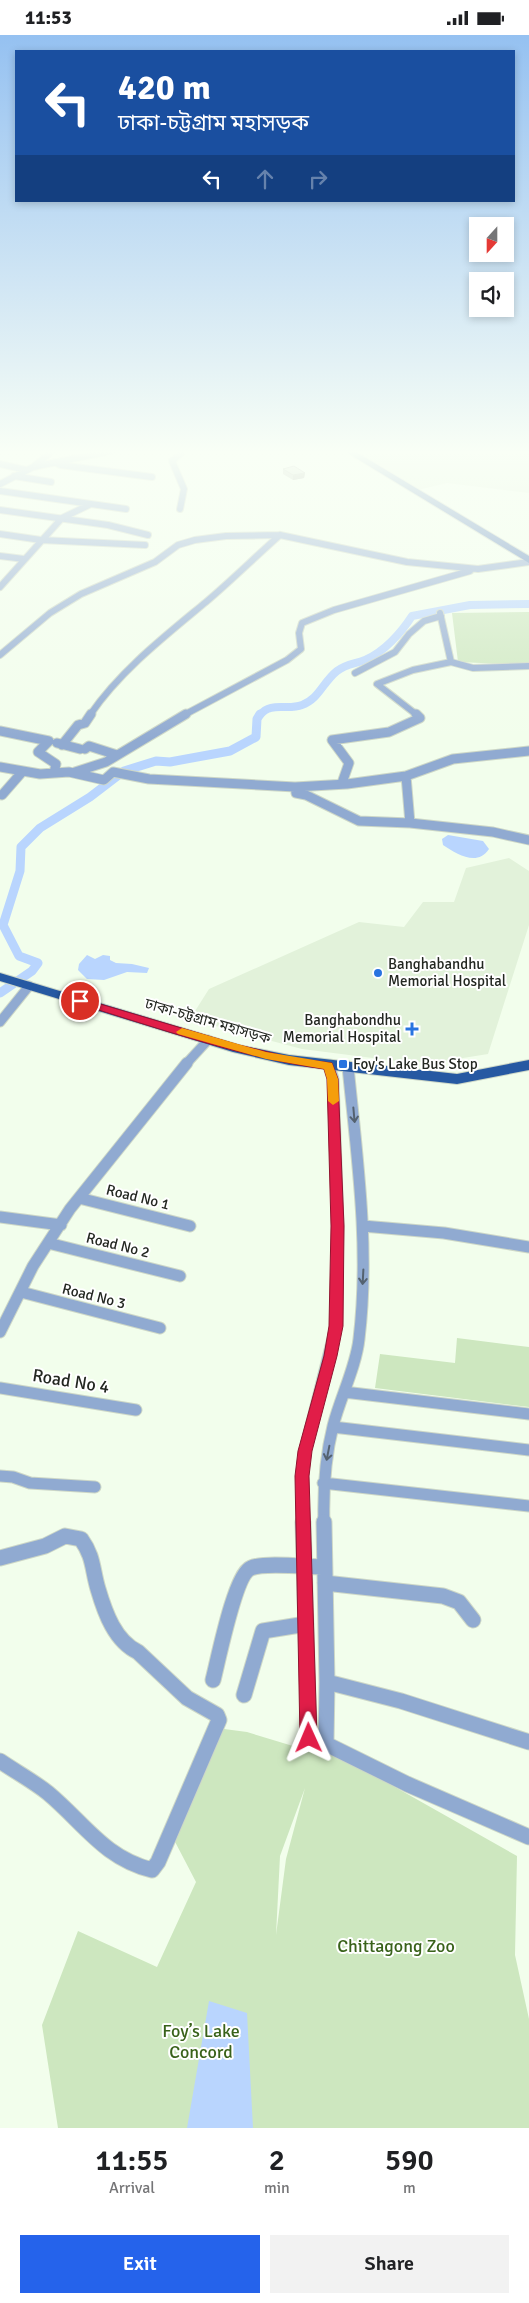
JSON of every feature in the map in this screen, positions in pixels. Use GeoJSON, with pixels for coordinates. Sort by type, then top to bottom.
{"type":"FeatureCollection","features":[{"type":"Feature","properties":{"kind":"highway","name":"ঢাকা-চট্টগ্রাম মহাসড়ক"},"geometry":{"type":"LineString","coordinates":[[16,982],[208,1040],[266,1055],[328,1066],[457,1079],[529,1065]]}},
{"type":"Feature","properties":{"kind":"main road"},"geometry":{"type":"LineString","coordinates":[[505,547],[529,561]]}},
{"type":"Feature","properties":{"kind":"street"},"geometry":{"type":"LineString","coordinates":[[0,587],[35,547]]}},
{"type":"Feature","properties":{"kind":"street"},"geometry":{"type":"LineString","coordinates":[[2,653],[50,613],[81,595],[155,562],[176,547]]}},
{"type":"Feature","properties":{"kind":"street"},"geometry":{"type":"LineString","coordinates":[[62,745],[78,725],[85,723],[102,698],[132,668],[182,620],[205,603],[267,547]]}},
{"type":"Feature","properties":{"kind":"street"},"geometry":{"type":"LineString","coordinates":[[335,547],[407,562],[478,569]]}},
{"type":"Feature","properties":{"kind":"street"},"geometry":{"type":"LineString","coordinates":[[0,556],[24,559]]}},
{"type":"Feature","properties":{"kind":"street"},"geometry":{"type":"LineString","coordinates":[[0,767],[40,774],[83,771],[94,767],[287,660],[301,649],[300,633],[302,623],[334,610],[478,569],[529,561]]}},
{"type":"Feature","properties":{"kind":"street"},"geometry":{"type":"LineString","coordinates":[[355,673],[395,652],[409,634],[424,621],[440,615],[451,662]]}},
{"type":"Feature","properties":{"kind":"street"},"geometry":{"type":"LineString","coordinates":[[342,783],[349,763],[332,740],[389,731],[420,718],[404,703],[377,684],[413,670],[451,662],[472,667],[529,667]]}},
{"type":"Feature","properties":{"kind":"street"},"geometry":{"type":"LineString","coordinates":[[0,731],[83,749],[89,745],[117,755]]}},
{"type":"Feature","properties":{"kind":"street"},"geometry":{"type":"LineString","coordinates":[[49,741],[38,752],[56,764],[54,773]]}},
{"type":"Feature","properties":{"kind":"street"},"geometry":{"type":"LineString","coordinates":[[69,772],[104,780],[113,772],[126,776],[150,779],[295,787],[406,776],[453,759],[529,751]]}},
{"type":"Feature","properties":{"kind":"street"},"geometry":{"type":"LineString","coordinates":[[2,795],[23,771]]}},
{"type":"Feature","properties":{"kind":"street"},"geometry":{"type":"LineString","coordinates":[[406,776],[410,823]]}},
{"type":"Feature","properties":{"kind":"street"},"geometry":{"type":"LineString","coordinates":[[295,787],[296,793],[306,795],[359,821],[370,823],[410,823],[493,832],[529,840]]}},
{"type":"Feature","properties":{"kind":"street"},"geometry":{"type":"LineString","coordinates":[[0,1022],[16,982]]}},
{"type":"Feature","properties":{"kind":"street"},"geometry":{"type":"LineString","coordinates":[[0,1332],[33,1266],[79,1198],[113,1158],[170,1081],[208,1040]]}},
{"type":"Feature","properties":{"kind":"street"},"geometry":{"type":"LineString","coordinates":[[328,1066],[333,1079],[337,1217],[336,1326],[305,1451],[302,1476],[309,1738],[326,1744],[407,1784],[529,1837]]}},
{"type":"Feature","properties":{"kind":"street"},"geometry":{"type":"LineString","coordinates":[[326,1744],[327,1682],[322,1483],[333,1427],[359,1341],[364,1271],[363,1226],[348,1067]]}},
{"type":"Feature","properties":{"kind":"street","name":"Road No 1"},"geometry":{"type":"LineString","coordinates":[[79,1198],[190,1226]]}},
{"type":"Feature","properties":{"kind":"street"},"geometry":{"type":"LineString","coordinates":[[0,1217],[61,1225]]}},
{"type":"Feature","properties":{"kind":"street"},"geometry":{"type":"LineString","coordinates":[[363,1226],[444,1233],[529,1247]]}},
{"type":"Feature","properties":{"kind":"street","name":"Road No 2"},"geometry":{"type":"LineString","coordinates":[[48,1243],[180,1276]]}},
{"type":"Feature","properties":{"kind":"street","name":"Road No 3"},"geometry":{"type":"LineString","coordinates":[[21,1292],[160,1328]]}},
{"type":"Feature","properties":{"kind":"street","name":"Road No 4"},"geometry":{"type":"LineString","coordinates":[[0,1388],[136,1410]]}},
{"type":"Feature","properties":{"kind":"street"},"geometry":{"type":"LineString","coordinates":[[344,1392],[529,1414]]}},
{"type":"Feature","properties":{"kind":"street"},"geometry":{"type":"LineString","coordinates":[[333,1427],[529,1450]]}},
{"type":"Feature","properties":{"kind":"street"},"geometry":{"type":"LineString","coordinates":[[0,1476],[14,1477],[30,1483],[95,1487]]}},
{"type":"Feature","properties":{"kind":"street"},"geometry":{"type":"LineString","coordinates":[[322,1483],[529,1506]]}},
{"type":"Feature","properties":{"kind":"street"},"geometry":{"type":"LineString","coordinates":[[0,1559],[45,1546],[65,1536],[81,1539],[90,1551],[98,1590],[117,1636],[128,1647],[138,1652],[187,1698],[217,1715],[219,1720],[158,1862],[152,1870],[136,1868],[105,1850],[49,1794],[0,1761]]}},
{"type":"Feature","properties":{"kind":"street"},"geometry":{"type":"LineString","coordinates":[[213,1680],[237,1587],[244,1574],[250,1568],[257,1565],[282,1568],[324,1567]]}},
{"type":"Feature","properties":{"kind":"street"},"geometry":{"type":"LineString","coordinates":[[324,1583],[443,1596],[459,1602],[473,1621]]}},
{"type":"Feature","properties":{"kind":"street"},"geometry":{"type":"LineString","coordinates":[[244,1695],[263,1631],[306,1624]]}},
{"type":"Feature","properties":{"kind":"street"},"geometry":{"type":"LineString","coordinates":[[327,1682],[401,1701],[529,1742]]}},
{"type":"Feature","properties":{"kind":"shaded area","name":"Banghabandhu Memorial Hospital"},"geometry":{"type":"Polygon","coordinates":[[[509,858],[529,871],[529,925],[488,1054],[438,1062],[404,1062],[302,1049],[190,1019],[209,989],[359,922],[404,927],[423,902],[454,902],[466,868],[509,858]]]}},
{"type":"Feature","properties":{"kind":"green space"},"geometry":{"type":"Polygon","coordinates":[[[529,612],[529,665],[458,662],[452,613],[529,612]]]}},
{"type":"Feature","properties":{"kind":"green space"},"geometry":{"type":"Polygon","coordinates":[[[457,1338],[529,1347],[529,1407],[375,1388],[380,1354],[455,1363],[457,1338]]]}},
{"type":"Feature","properties":{"kind":"green space"},"geometry":{"type":"Polygon","coordinates":[[[209,1727],[247,1732],[326,1756],[333,1752],[517,1856],[515,1955],[529,2019],[529,2128],[58,2128],[42,2025],[78,1931],[157,1967],[196,1882],[172,1836],[209,1727]],[[305,1788],[280,1856],[276,1935],[286,1859],[305,1788]]]}},
{"type":"Feature","properties":{"kind":"water"},"geometry":{"type":"Polygon","coordinates":[[[448,835],[483,841],[489,849],[479,857],[473,858],[461,855],[443,845],[442,839],[448,835]]]}},
{"type":"Feature","properties":{"kind":"water"},"geometry":{"type":"Polygon","coordinates":[[[87,955],[95,959],[103,955],[110,956],[110,960],[116,963],[149,968],[147,973],[127,972],[104,980],[87,979],[78,970],[79,964],[87,955]]]}},
{"type":"Feature","properties":{"kind":"water"},"geometry":{"type":"Polygon","coordinates":[[[209,2001],[247,2013],[253,2128],[187,2128],[209,2001]]]}},
{"type":"Feature","properties":{"kind":"waterway"},"geometry":{"type":"LineString","coordinates":[[260,715],[269,708],[296,707],[313,699],[337,671],[347,665],[372,657],[385,647],[403,629],[412,616],[470,605],[529,604]]}},
{"type":"Feature","properties":{"kind":"waterway"},"geometry":{"type":"LineString","coordinates":[[0,993],[32,971],[38,963],[19,956],[3,925],[20,871],[21,847],[40,828],[90,797],[124,771],[156,761],[170,762],[230,751],[256,737],[257,719],[260,714]]}},
{"type":"Feature","properties":{"kind":"slow traffic"},"geometry":{"type":"LineString","coordinates":[[182,1032],[238,1049],[328,1066],[333,1079],[333,1101]]}},
{"type":"Feature","properties":{"kind":"place","name":"Banghabandhu Memorial Hospital"},"geometry":{"type":"Point","coordinates":[378,973]}},
{"type":"Feature","properties":{"kind":"place","name":"Banghabondhu Memorial Hospital"},"geometry":{"type":"Point","coordinates":[412,1029]}},
{"type":"Feature","properties":{"kind":"place","name":"Foy's Lake Bus Stop"},"geometry":{"type":"Point","coordinates":[343,1064]}},
{"type":"Feature","properties":{"kind":"route"},"geometry":{"type":"LineString","coordinates":[[80,1001],[238,1049],[328,1066],[333,1079],[338,1226],[336,1326],[305,1451],[302,1476],[309,1738]]}},
{"type":"Feature","properties":{"kind":"park label","name":"Chittagong Zoo"},"geometry":{"type":"Point","coordinates":[396,1946]}},
{"type":"Feature","properties":{"kind":"park label","name":"Foy’s Lake Concord"},"geometry":{"type":"Point","coordinates":[201,2042]}}]}
